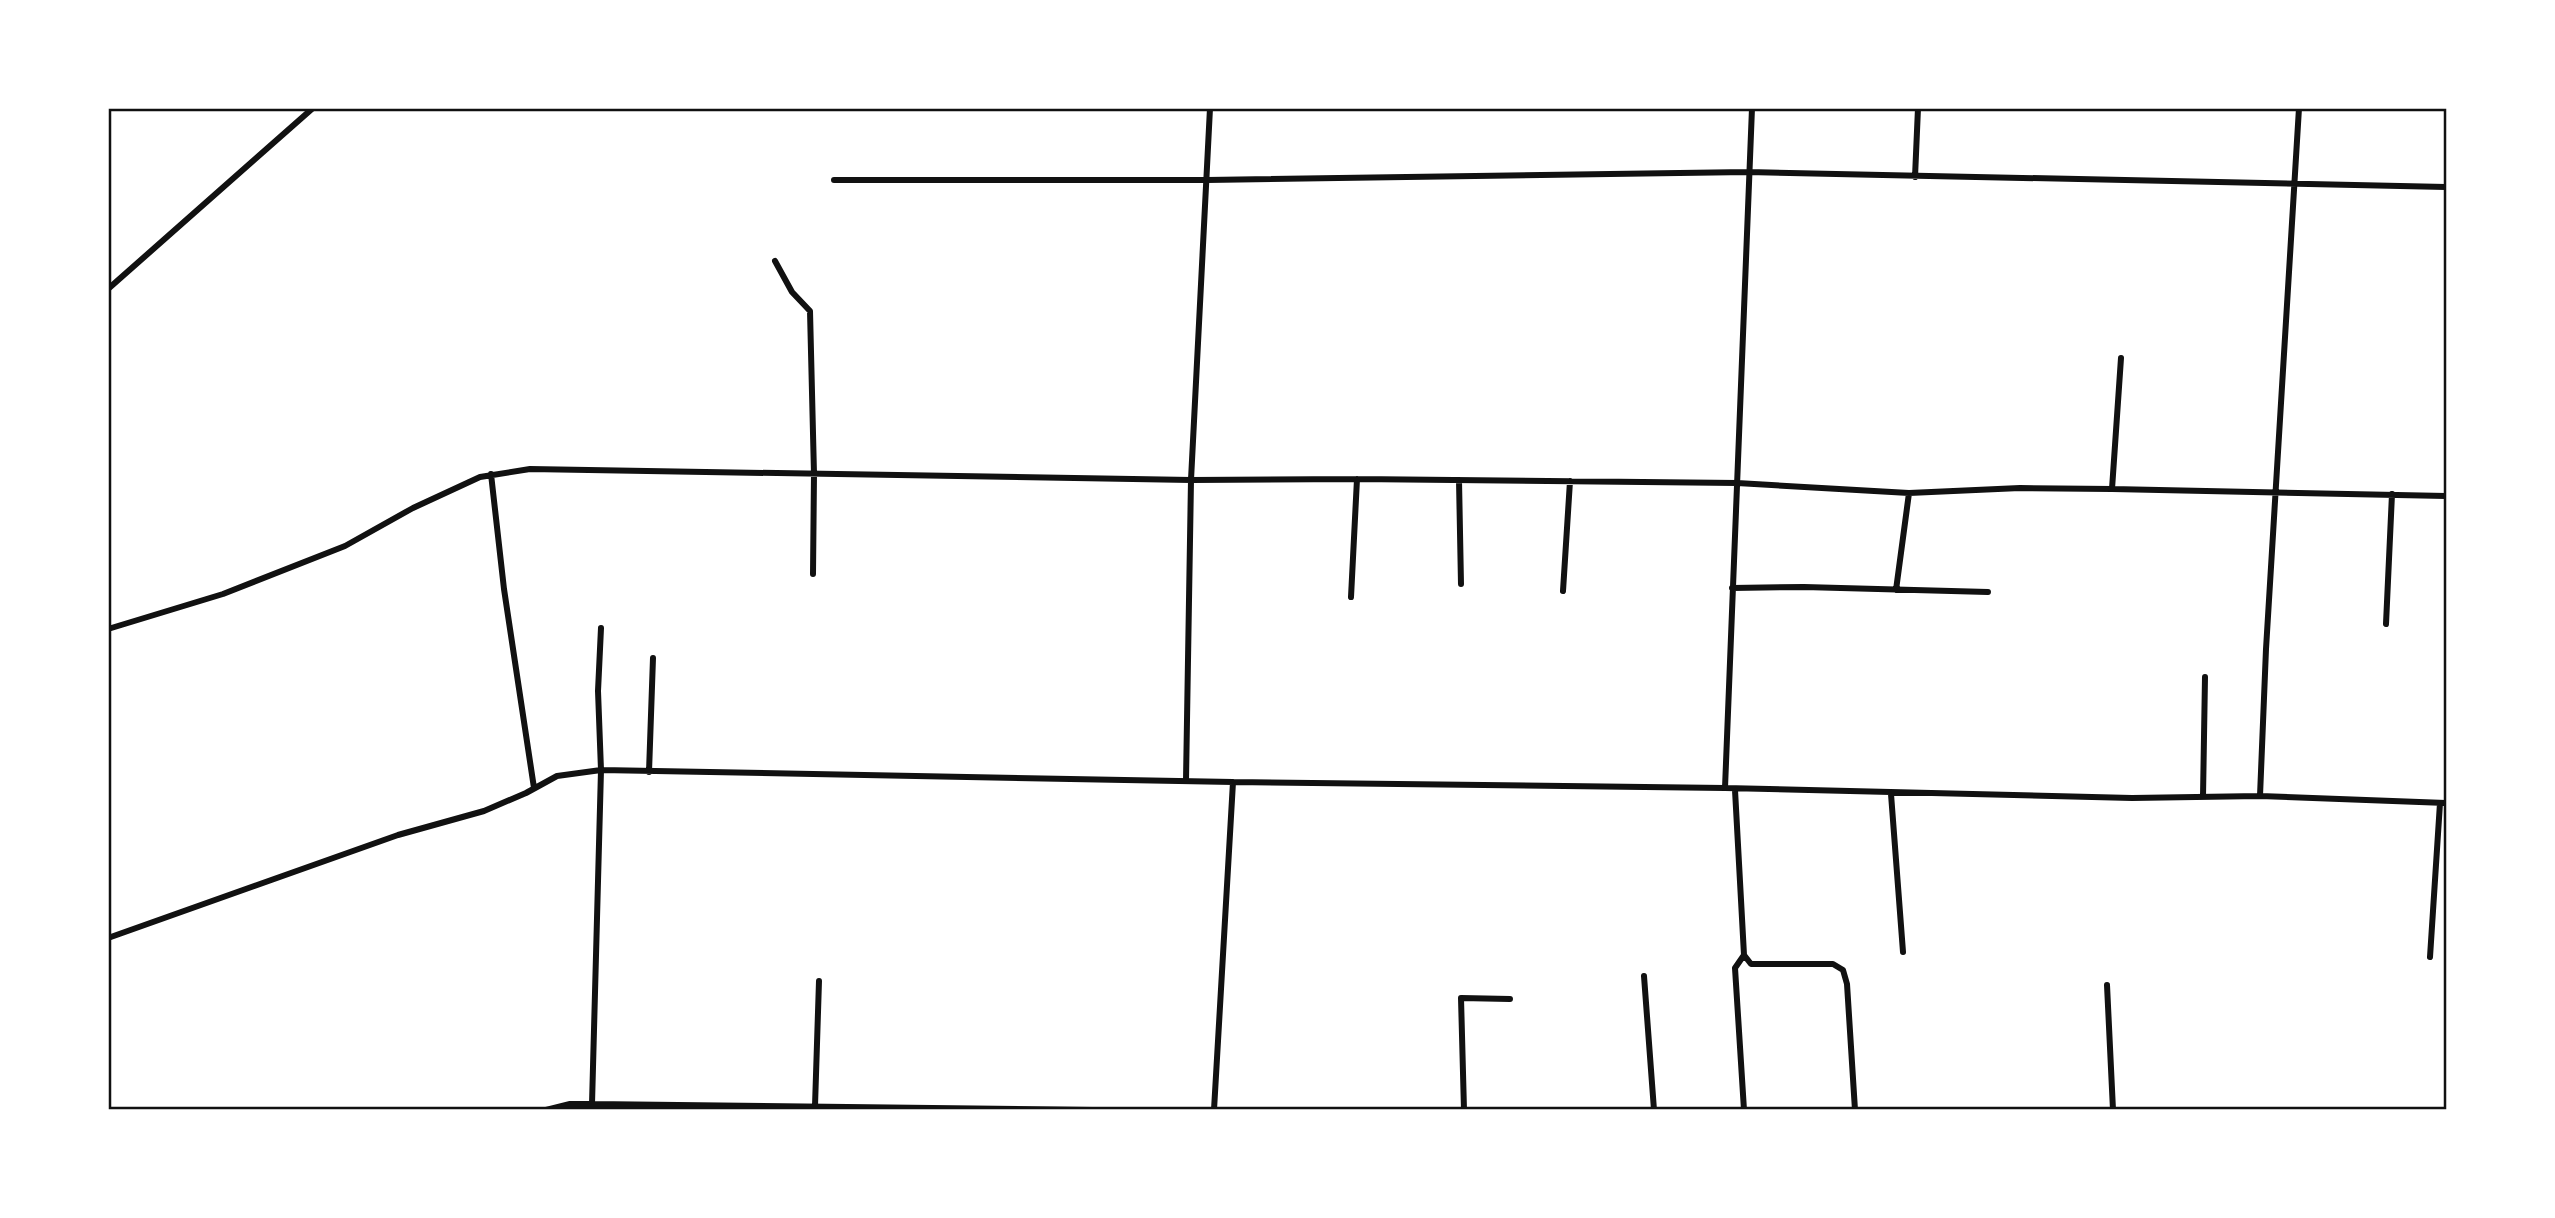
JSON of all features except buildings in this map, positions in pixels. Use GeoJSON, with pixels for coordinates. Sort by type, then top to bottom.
{"type":"FeatureCollection","features":[{"type":"Feature","properties":{"kind":"street"},"geometry":{"type":"LineString","coordinates":[[108,289],[313,108]]}},
{"type":"Feature","properties":{"kind":"street"},"geometry":{"type":"LineString","coordinates":[[1186,780],[1191,480],[1210,108]]}},
{"type":"Feature","properties":{"kind":"street"},"geometry":{"type":"LineString","coordinates":[[1725,788],[1752,108]]}},
{"type":"Feature","properties":{"kind":"street"},"geometry":{"type":"LineString","coordinates":[[1915,177],[1918,108]]}},
{"type":"Feature","properties":{"kind":"street"},"geometry":{"type":"LineString","coordinates":[[2260,796],[2284,326],[2299,108]]}},
{"type":"Feature","properties":{"kind":"street"},"geometry":{"type":"LineString","coordinates":[[834,180],[1207,180],[1748,172],[2446,187]]}},
{"type":"Feature","properties":{"kind":"street"},"geometry":{"type":"LineString","coordinates":[[775,261],[792,292],[810,311],[814,474],[813,574]]}},
{"type":"Feature","properties":{"kind":"street"},"geometry":{"type":"LineString","coordinates":[[2112,489],[2121,358]]}},
{"type":"Feature","properties":{"kind":"street"},"geometry":{"type":"LineString","coordinates":[[108,629],[223,593],[345,546],[413,508],[491,474],[554,468],[1191,480],[1737,483],[1909,493],[2020,488],[2446,496]]}},
{"type":"Feature","properties":{"kind":"street"},"geometry":{"type":"LineString","coordinates":[[491,474],[504,589],[534,788]]}},
{"type":"Feature","properties":{"kind":"street"},"geometry":{"type":"LineString","coordinates":[[1352,597],[1357,479]]}},
{"type":"Feature","properties":{"kind":"street"},"geometry":{"type":"LineString","coordinates":[[1459,480],[1461,584]]}},
{"type":"Feature","properties":{"kind":"street"},"geometry":{"type":"LineString","coordinates":[[1563,591],[1570,481]]}},
{"type":"Feature","properties":{"kind":"street"},"geometry":{"type":"LineString","coordinates":[[1896,590],[1909,493]]}},
{"type":"Feature","properties":{"kind":"street"},"geometry":{"type":"LineString","coordinates":[[2386,624],[2392,494]]}},
{"type":"Feature","properties":{"kind":"street"},"geometry":{"type":"LineString","coordinates":[[1732,588],[1804,587],[1988,592]]}},
{"type":"Feature","properties":{"kind":"street"},"geometry":{"type":"LineString","coordinates":[[592,1104],[601,770],[598,691],[601,628]]}},
{"type":"Feature","properties":{"kind":"street"},"geometry":{"type":"LineString","coordinates":[[649,772],[653,658]]}},
{"type":"Feature","properties":{"kind":"street"},"geometry":{"type":"LineString","coordinates":[[2203,797],[2205,677]]}},
{"type":"Feature","properties":{"kind":"street"},"geometry":{"type":"LineString","coordinates":[[108,938],[398,835],[484,811],[557,776],[601,770],[1891,793],[2260,796],[2443,803],[2430,957]]}},
{"type":"Feature","properties":{"kind":"street"},"geometry":{"type":"LineString","coordinates":[[1214,1110],[1233,782]]}},
{"type":"Feature","properties":{"kind":"street"},"geometry":{"type":"LineString","coordinates":[[1735,790],[1744,955],[1751,964],[1833,964],[1843,970],[1847,984],[1854,1110]]}},
{"type":"Feature","properties":{"kind":"street"},"geometry":{"type":"LineString","coordinates":[[1891,793],[1903,952]]}},
{"type":"Feature","properties":{"kind":"street"},"geometry":{"type":"LineString","coordinates":[[1744,955],[1735,968],[1744,1110]]}},
{"type":"Feature","properties":{"kind":"street"},"geometry":{"type":"LineString","coordinates":[[1644,976],[1654,1110]]}},
{"type":"Feature","properties":{"kind":"street"},"geometry":{"type":"LineString","coordinates":[[815,1107],[819,981]]}},
{"type":"Feature","properties":{"kind":"street"},"geometry":{"type":"LineString","coordinates":[[2107,985],[2113,1110]]}},
{"type":"Feature","properties":{"kind":"street"},"geometry":{"type":"LineString","coordinates":[[1464,1110],[1461,998],[1510,999]]}},
{"type":"Feature","properties":{"kind":"street"},"geometry":{"type":"LineString","coordinates":[[546,1110],[592,1104],[1092,1110]]}}]}
